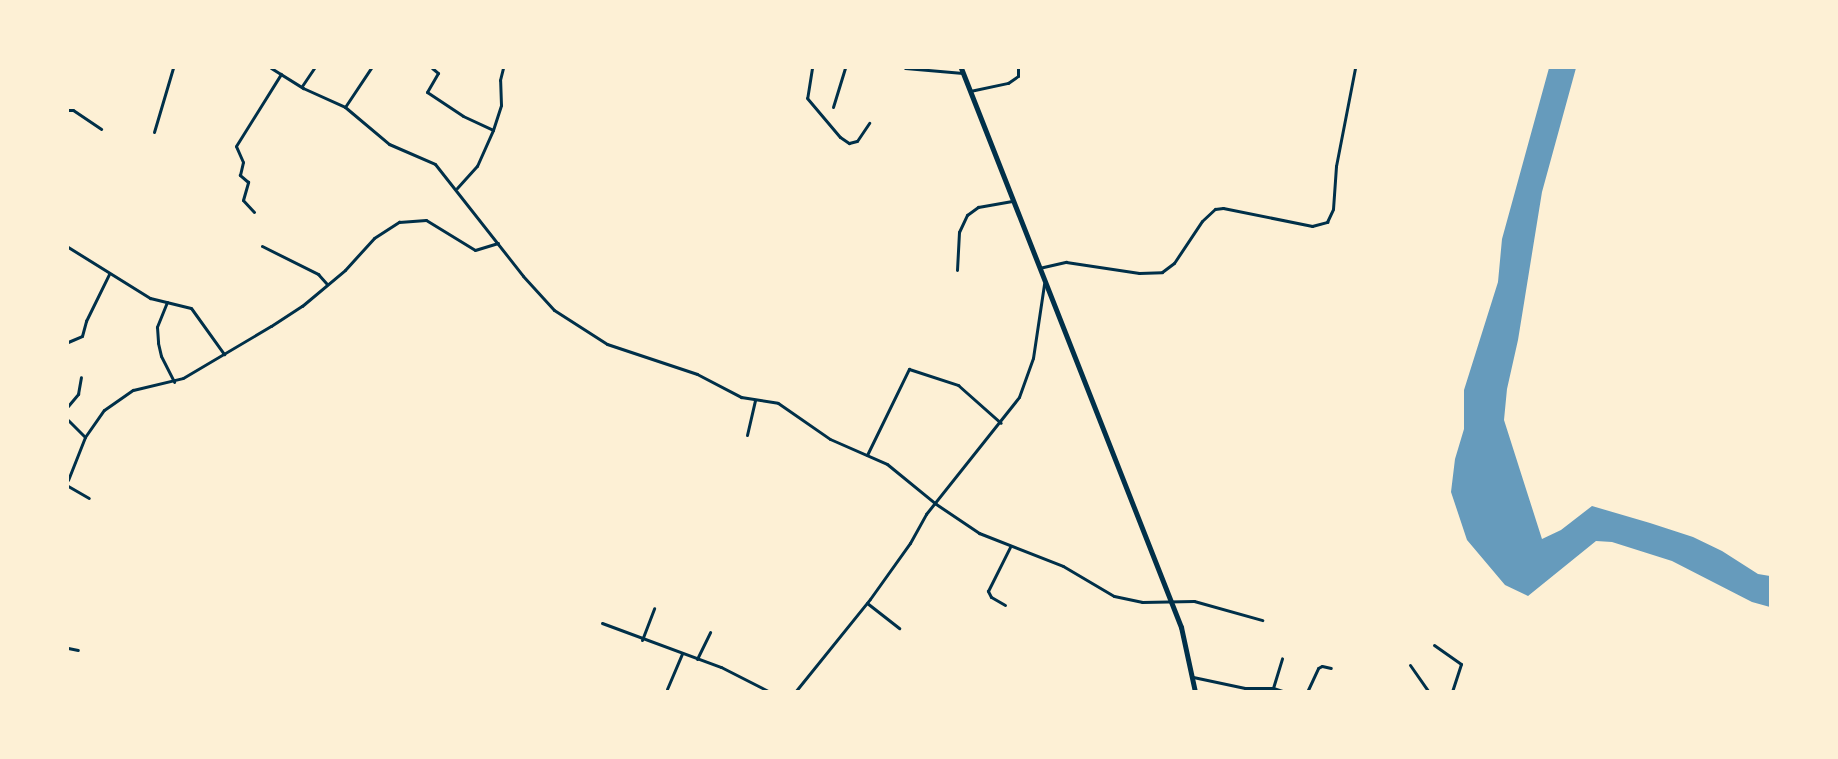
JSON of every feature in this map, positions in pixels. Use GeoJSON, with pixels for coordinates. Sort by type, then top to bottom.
{"type":"FeatureCollection","features":[{"type":"Feature","properties":{"kind":"main road"},"geometry":{"type":"LineString","coordinates":[[962,70],[1044,284],[1171,602],[1193,677],[1195,692]]}},
{"type":"Feature","properties":{"kind":"street"},"geometry":{"type":"LineString","coordinates":[[154,132],[173,68]]}},
{"type":"Feature","properties":{"kind":"street"},"geometry":{"type":"LineString","coordinates":[[271,68],[302,87],[345,107],[389,144],[435,164],[457,188],[536,291],[571,323],[607,344],[681,368],[735,395],[778,403],[830,439],[887,464],[936,504],[979,533],[1010,547],[1064,566],[1114,596],[1142,602],[1194,601],[1263,620]]}},
{"type":"Feature","properties":{"kind":"street"},"geometry":{"type":"LineString","coordinates":[[302,87],[314,68]]}},
{"type":"Feature","properties":{"kind":"street"},"geometry":{"type":"LineString","coordinates":[[345,107],[371,68]]}},
{"type":"Feature","properties":{"kind":"street"},"geometry":{"type":"LineString","coordinates":[[432,68],[438,74],[427,92],[462,116],[493,130]]}},
{"type":"Feature","properties":{"kind":"street"},"geometry":{"type":"LineString","coordinates":[[457,188],[477,166],[493,130],[501,105],[500,80],[503,68]]}},
{"type":"Feature","properties":{"kind":"street"},"geometry":{"type":"LineString","coordinates":[[812,68],[807,98],[840,137],[849,143],[857,141],[869,123]]}},
{"type":"Feature","properties":{"kind":"street"},"geometry":{"type":"LineString","coordinates":[[833,107],[845,68]]}},
{"type":"Feature","properties":{"kind":"street"},"geometry":{"type":"LineString","coordinates":[[905,68],[962,70]]}},
{"type":"Feature","properties":{"kind":"street"},"geometry":{"type":"LineString","coordinates":[[970,91],[1008,83],[1018,76],[1018,68]]}},
{"type":"Feature","properties":{"kind":"street"},"geometry":{"type":"LineString","coordinates":[[1039,268],[1066,262],[1138,273],[1162,272],[1174,262],[1202,221],[1215,209],[1223,208],[1312,226],[1328,222],[1333,209],[1336,166],[1355,68]]}},
{"type":"Feature","properties":{"kind":"street"},"geometry":{"type":"LineString","coordinates":[[254,212],[243,200],[248,182],[240,175],[243,162],[236,146],[281,74]]}},
{"type":"Feature","properties":{"kind":"street"},"geometry":{"type":"LineString","coordinates":[[68,110],[73,110],[101,129]]}},
{"type":"Feature","properties":{"kind":"street"},"geometry":{"type":"LineString","coordinates":[[957,270],[959,232],[967,215],[978,207],[1013,201]]}},
{"type":"Feature","properties":{"kind":"street"},"geometry":{"type":"LineString","coordinates":[[68,480],[85,437],[97,418],[124,396],[133,390],[174,382],[225,354],[302,306],[345,270],[374,238],[399,222],[426,220],[475,250],[498,243]]}},
{"type":"Feature","properties":{"kind":"street"},"geometry":{"type":"LineString","coordinates":[[262,246],[312,271],[327,284]]}},
{"type":"Feature","properties":{"kind":"street"},"geometry":{"type":"LineString","coordinates":[[68,247],[150,298],[187,306],[194,310],[225,354]]}},
{"type":"Feature","properties":{"kind":"street"},"geometry":{"type":"LineString","coordinates":[[68,342],[82,336],[86,321],[109,274]]}},
{"type":"Feature","properties":{"kind":"street"},"geometry":{"type":"LineString","coordinates":[[795,692],[867,603],[936,504],[1019,397],[1033,358],[1044,284]]}},
{"type":"Feature","properties":{"kind":"street"},"geometry":{"type":"LineString","coordinates":[[167,302],[157,327],[158,343],[160,356],[174,382]]}},
{"type":"Feature","properties":{"kind":"street"},"geometry":{"type":"LineString","coordinates":[[867,455],[909,369],[958,385],[1000,423]]}},
{"type":"Feature","properties":{"kind":"street"},"geometry":{"type":"LineString","coordinates":[[68,406],[78,394],[81,377]]}},
{"type":"Feature","properties":{"kind":"street"},"geometry":{"type":"LineString","coordinates":[[747,435],[755,400]]}},
{"type":"Feature","properties":{"kind":"street"},"geometry":{"type":"LineString","coordinates":[[68,420],[85,437]]}},
{"type":"Feature","properties":{"kind":"street"},"geometry":{"type":"LineString","coordinates":[[68,486],[89,498]]}},
{"type":"Feature","properties":{"kind":"street"},"geometry":{"type":"LineString","coordinates":[[1005,605],[991,597],[988,591],[1010,547]]}},
{"type":"Feature","properties":{"kind":"street"},"geometry":{"type":"LineString","coordinates":[[867,603],[899,628]]}},
{"type":"Feature","properties":{"kind":"street"},"geometry":{"type":"LineString","coordinates":[[642,640],[654,608]]}},
{"type":"Feature","properties":{"kind":"street"},"geometry":{"type":"LineString","coordinates":[[602,623],[642,640],[722,667],[770,692]]}},
{"type":"Feature","properties":{"kind":"street"},"geometry":{"type":"LineString","coordinates":[[697,659],[710,632]]}},
{"type":"Feature","properties":{"kind":"street"},"geometry":{"type":"LineString","coordinates":[[1434,645],[1461,664],[1452,692]]}},
{"type":"Feature","properties":{"kind":"street"},"geometry":{"type":"LineString","coordinates":[[68,648],[78,650]]}},
{"type":"Feature","properties":{"kind":"street"},"geometry":{"type":"LineString","coordinates":[[667,689],[682,653]]}},
{"type":"Feature","properties":{"kind":"street"},"geometry":{"type":"LineString","coordinates":[[1273,688],[1282,658]]}},
{"type":"Feature","properties":{"kind":"street"},"geometry":{"type":"LineString","coordinates":[[1410,665],[1429,692]]}},
{"type":"Feature","properties":{"kind":"street"},"geometry":{"type":"LineString","coordinates":[[1307,692],[1318,668],[1322,666],[1331,668]]}},
{"type":"Feature","properties":{"kind":"street"},"geometry":{"type":"LineString","coordinates":[[1193,677],[1245,688],[1273,688],[1285,692]]}},
{"type":"Feature","properties":{"kind":"water"},"geometry":{"type":"Polygon","coordinates":[[[1549,68],[1576,68],[1542,192],[1518,340],[1507,389],[1504,420],[1542,539],[1561,530],[1592,506],[1650,523],[1693,537],[1722,551],[1758,574],[1770,576],[1770,607],[1752,602],[1672,561],[1612,542],[1596,541],[1528,596],[1505,585],[1467,540],[1451,492],[1455,459],[1464,429],[1464,390],[1498,282],[1502,239],[1549,68]]]}}]}
